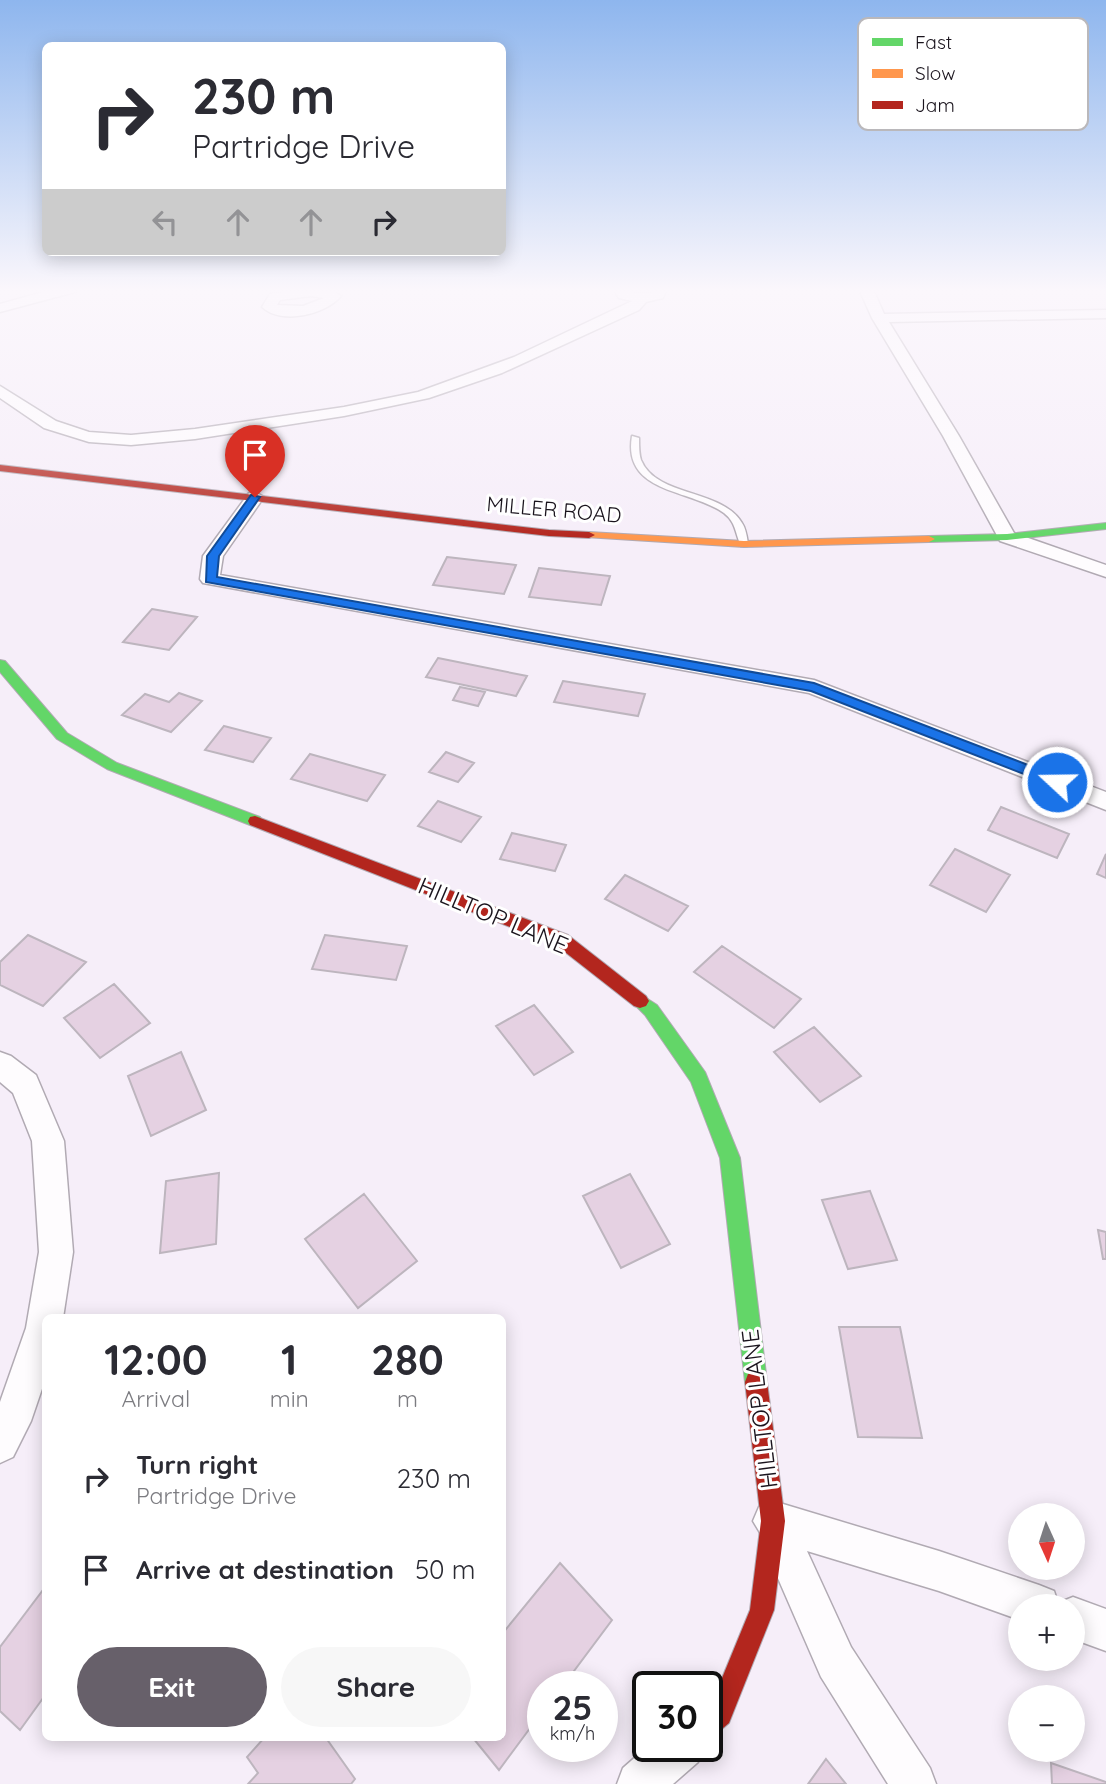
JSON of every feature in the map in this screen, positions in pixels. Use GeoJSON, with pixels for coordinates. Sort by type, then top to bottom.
{"type":"FeatureCollection","features":[{"type":"Feature","properties":{"kind":"street"},"geometry":{"type":"LineString","coordinates":[[0,391],[41,419],[68,432],[100,438],[141,440],[190,435],[387,404],[447,388],[489,372]]}},
{"type":"Feature","properties":{"kind":"street"},"geometry":{"type":"LineString","coordinates":[[910,372],[1007,537],[1106,571]]}},
{"type":"Feature","properties":{"kind":"street","name":"MILLER ROAD"},"geometry":{"type":"LineString","coordinates":[[0,468],[549,533],[744,544],[1007,537],[1106,526]]}},
{"type":"Feature","properties":{"kind":"street"},"geometry":{"type":"LineString","coordinates":[[255,497],[213,556],[210,579],[814,687],[1106,801]]}},
{"type":"Feature","properties":{"kind":"street","name":"HILLTOP LANE"},"geometry":{"type":"LineString","coordinates":[[0,664],[62,736],[112,766],[562,940],[651,1010],[699,1077],[730,1158],[773,1521],[762,1610],[723,1707]]}},
{"type":"Feature","properties":{"kind":"street"},"geometry":{"type":"LineString","coordinates":[[0,1065],[25,1084],[48,1141],[56,1252],[46,1314]]}},
{"type":"Feature","properties":{"kind":"street"},"geometry":{"type":"LineString","coordinates":[[0,1444],[40,1355]]}},
{"type":"Feature","properties":{"kind":"street"},"geometry":{"type":"LineString","coordinates":[[773,1521],[1008,1595]]}},
{"type":"Feature","properties":{"kind":"street"},"geometry":{"type":"LineString","coordinates":[[773,1521],[836,1662],[914,1784]]}},
{"type":"Feature","properties":{"kind":"street"},"geometry":{"type":"LineString","coordinates":[[1085,1622],[1106,1630]]}},
{"type":"Feature","properties":{"kind":"street"},"geometry":{"type":"LineString","coordinates":[[639,1784],[664,1762]]}},
{"type":"Feature","properties":{"kind":"lane"},"geometry":{"type":"LineString","coordinates":[[635,438],[633,453],[646,474],[666,487],[726,512],[737,522],[744,544]]}},
{"type":"Feature","properties":{"kind":"building"},"geometry":{"type":"Polygon","coordinates":[[[447,557],[516,565],[504,594],[433,585],[447,557]]]}},
{"type":"Feature","properties":{"kind":"building"},"geometry":{"type":"Polygon","coordinates":[[[539,568],[610,576],[601,605],[529,597],[539,568]]]}},
{"type":"Feature","properties":{"kind":"building"},"geometry":{"type":"Polygon","coordinates":[[[152,609],[197,617],[169,650],[123,642],[152,609]]]}},
{"type":"Feature","properties":{"kind":"building"},"geometry":{"type":"Polygon","coordinates":[[[438,658],[527,676],[516,696],[426,677],[438,658]]]}},
{"type":"Feature","properties":{"kind":"building"},"geometry":{"type":"Polygon","coordinates":[[[563,681],[645,694],[638,716],[554,702],[563,681]]]}},
{"type":"Feature","properties":{"kind":"building"},"geometry":{"type":"Polygon","coordinates":[[[460,687],[485,692],[478,706],[453,700],[460,687]]]}},
{"type":"Feature","properties":{"kind":"building"},"geometry":{"type":"Polygon","coordinates":[[[179,693],[202,701],[171,732],[122,715],[145,694],[169,702],[179,693]]]}},
{"type":"Feature","properties":{"kind":"building"},"geometry":{"type":"Polygon","coordinates":[[[224,726],[271,738],[253,762],[205,750],[224,726]]]}},
{"type":"Feature","properties":{"kind":"building"},"geometry":{"type":"Polygon","coordinates":[[[446,752],[474,763],[458,782],[429,772],[446,752]]]}},
{"type":"Feature","properties":{"kind":"building"},"geometry":{"type":"Polygon","coordinates":[[[310,754],[385,775],[367,801],[291,779],[310,754]]]}},
{"type":"Feature","properties":{"kind":"building"},"geometry":{"type":"Polygon","coordinates":[[[438,801],[481,817],[461,842],[418,826],[438,801]]]}},
{"type":"Feature","properties":{"kind":"building"},"geometry":{"type":"Polygon","coordinates":[[[1001,807],[1069,834],[1057,858],[988,830],[1001,807]]]}},
{"type":"Feature","properties":{"kind":"building"},"geometry":{"type":"Polygon","coordinates":[[[512,833],[566,845],[555,871],[500,859],[512,833]]]}},
{"type":"Feature","properties":{"kind":"building"},"geometry":{"type":"Polygon","coordinates":[[[955,849],[1010,875],[986,912],[930,885],[955,849]]]}},
{"type":"Feature","properties":{"kind":"building"},"geometry":{"type":"Polygon","coordinates":[[[1106,854],[1106,878],[1097,874],[1106,854]]]}},
{"type":"Feature","properties":{"kind":"building"},"geometry":{"type":"Polygon","coordinates":[[[625,875],[688,906],[668,931],[605,899],[625,875]]]}},
{"type":"Feature","properties":{"kind":"building"},"geometry":{"type":"Polygon","coordinates":[[[28,935],[86,962],[43,1006],[0,985],[0,962],[28,935]]]}},
{"type":"Feature","properties":{"kind":"building"},"geometry":{"type":"Polygon","coordinates":[[[325,935],[407,946],[396,980],[312,969],[325,935]]]}},
{"type":"Feature","properties":{"kind":"building"},"geometry":{"type":"Polygon","coordinates":[[[722,946],[801,999],[774,1028],[694,972],[722,946]]]}},
{"type":"Feature","properties":{"kind":"building"},"geometry":{"type":"Polygon","coordinates":[[[114,984],[150,1023],[100,1058],[64,1018],[114,984]]]}},
{"type":"Feature","properties":{"kind":"building"},"geometry":{"type":"Polygon","coordinates":[[[534,1005],[573,1052],[534,1075],[496,1026],[534,1005]]]}},
{"type":"Feature","properties":{"kind":"building"},"geometry":{"type":"Polygon","coordinates":[[[814,1027],[861,1076],[820,1102],[774,1052],[814,1027]]]}},
{"type":"Feature","properties":{"kind":"building"},"geometry":{"type":"Polygon","coordinates":[[[181,1052],[206,1110],[151,1136],[128,1076],[181,1052]]]}},
{"type":"Feature","properties":{"kind":"building"},"geometry":{"type":"Polygon","coordinates":[[[219,1173],[216,1244],[160,1253],[166,1181],[219,1173]]]}},
{"type":"Feature","properties":{"kind":"building"},"geometry":{"type":"Polygon","coordinates":[[[630,1174],[670,1244],[621,1268],[583,1196],[630,1174]]]}},
{"type":"Feature","properties":{"kind":"building"},"geometry":{"type":"Polygon","coordinates":[[[870,1191],[897,1260],[848,1269],[822,1200],[870,1191]]]}},
{"type":"Feature","properties":{"kind":"building"},"geometry":{"type":"Polygon","coordinates":[[[364,1194],[417,1261],[358,1308],[305,1239],[364,1194]]]}},
{"type":"Feature","properties":{"kind":"building"},"geometry":{"type":"Polygon","coordinates":[[[1098,1230],[1106,1232],[1106,1259],[1103,1259],[1098,1230]]]}},
{"type":"Feature","properties":{"kind":"building"},"geometry":{"type":"Polygon","coordinates":[[[839,1327],[900,1327],[922,1438],[858,1437],[839,1327]]]}},
{"type":"Feature","properties":{"kind":"building"},"geometry":{"type":"Polygon","coordinates":[[[560,1563],[612,1620],[574,1671],[527,1671],[527,1732],[499,1770],[475,1741],[506,1741],[506,1629],[560,1563]]]}},
{"type":"Feature","properties":{"kind":"building"},"geometry":{"type":"Polygon","coordinates":[[[42,1591],[42,1700],[20,1730],[0,1711],[0,1647],[42,1591]]]}},
{"type":"Feature","properties":{"kind":"building"},"geometry":{"type":"Polygon","coordinates":[[[261,1741],[328,1741],[355,1779],[351,1784],[248,1784],[258,1773],[247,1757],[261,1741]]]}},
{"type":"Feature","properties":{"kind":"building"},"geometry":{"type":"Polygon","coordinates":[[[826,1759],[846,1784],[808,1784],[826,1759]]]}},
{"type":"Feature","properties":{"kind":"building"},"geometry":{"type":"Polygon","coordinates":[[[1051,1763],[1106,1782],[1106,1784],[1052,1784],[1051,1763]]]}},
{"type":"Feature","properties":{"kind":"traffic: fast"},"geometry":{"type":"LineString","coordinates":[[929,539],[1007,537],[1106,526]]}},
{"type":"Feature","properties":{"kind":"traffic: fast"},"geometry":{"type":"LineString","coordinates":[[0,664],[62,736],[112,766],[255,821]]}},
{"type":"Feature","properties":{"kind":"traffic: fast"},"geometry":{"type":"LineString","coordinates":[[640,1001],[651,1010],[699,1078],[730,1158],[756,1382]]}},
{"type":"Feature","properties":{"kind":"traffic: slow"},"geometry":{"type":"LineString","coordinates":[[589,535],[744,544],[929,539]]}},
{"type":"Feature","properties":{"kind":"traffic: jam"},"geometry":{"type":"LineString","coordinates":[[0,468],[549,533],[589,535]]}},
{"type":"Feature","properties":{"kind":"traffic: jam"},"geometry":{"type":"LineString","coordinates":[[255,821],[562,940],[640,1001]]}},
{"type":"Feature","properties":{"kind":"traffic: jam"},"geometry":{"type":"LineString","coordinates":[[723,1707],[762,1610],[773,1521],[756,1382]]}},
{"type":"Feature","properties":{"kind":"route"},"geometry":{"type":"LineString","coordinates":[[255,497],[213,556],[210,579],[814,687],[1057,782]]}}]}
